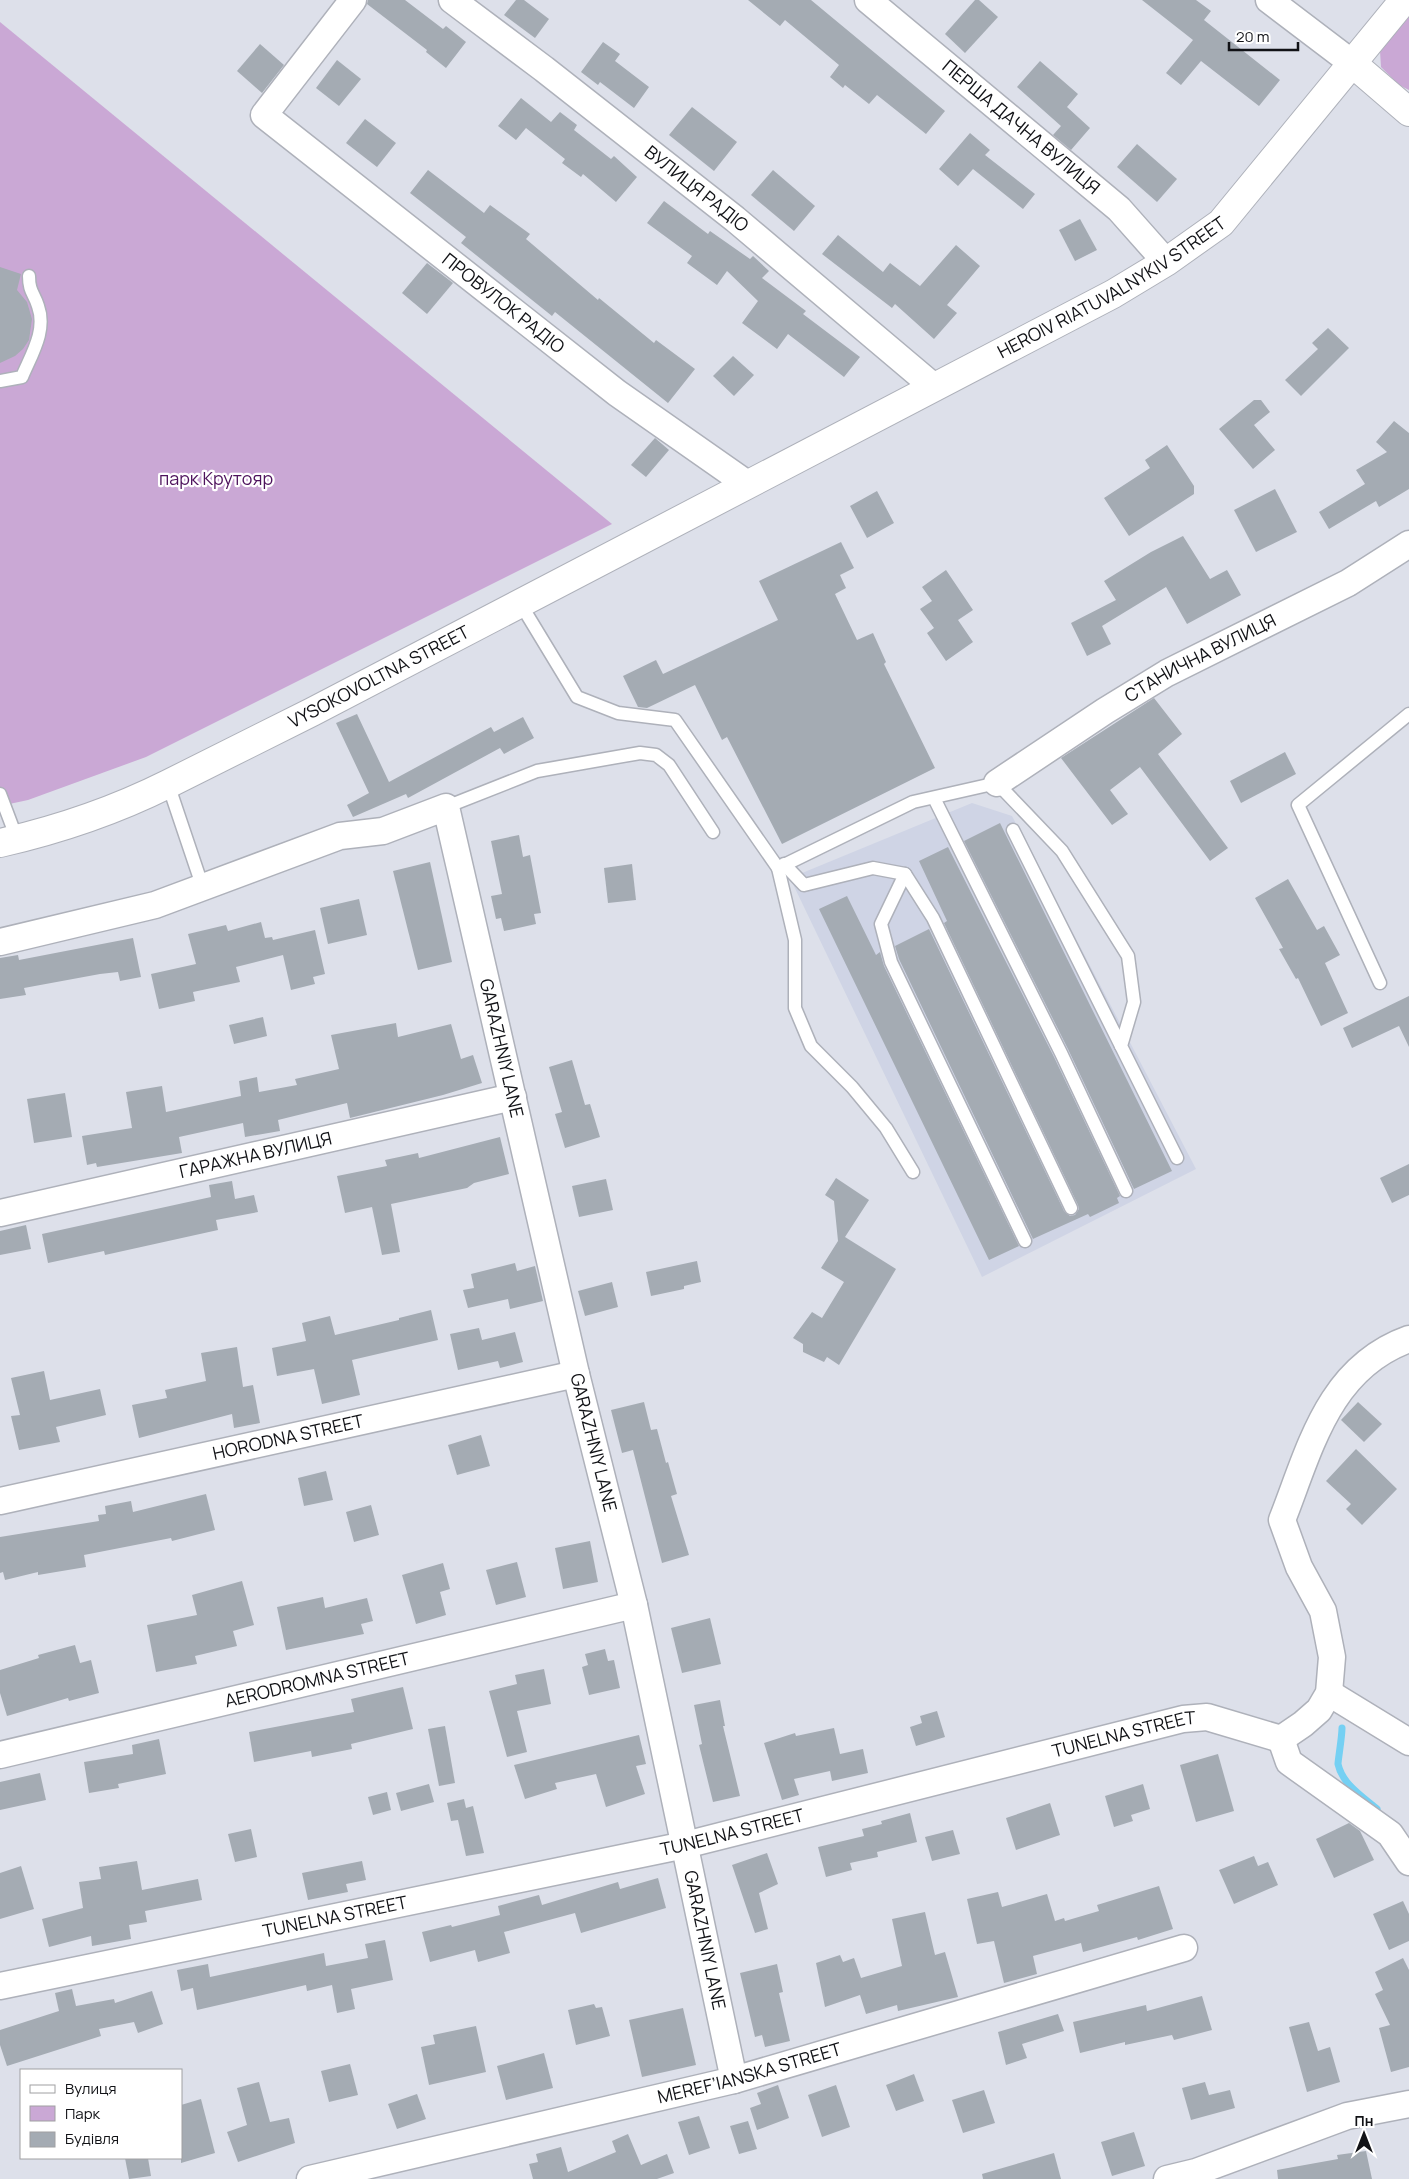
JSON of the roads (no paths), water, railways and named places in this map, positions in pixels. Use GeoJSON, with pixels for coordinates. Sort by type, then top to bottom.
{"type":"FeatureCollection","features":[{"type":"Feature","properties":{"kind":"main road","name":"HEROIV RIATUVALNYKIV STREET"},"geometry":{"type":"LineString","coordinates":[[747,484],[1113,294],[1166,262],[1221,223],[1404,0]]}},
{"type":"Feature","properties":{"kind":"main road"},"geometry":{"type":"LineString","coordinates":[[1352,63],[1409,112]]}},
{"type":"Feature","properties":{"kind":"main road","name":"VYSOKOVOLTNA STREET"},"geometry":{"type":"LineString","coordinates":[[9,841],[57,828],[145,795],[168,784],[312,712],[747,484]]}},
{"type":"Feature","properties":{"kind":"street","name":"ПРОВУЛОК РАДІО"},"geometry":{"type":"LineString","coordinates":[[353,0],[264,115],[617,393],[747,484]]}},
{"type":"Feature","properties":{"kind":"street","name":"ВУЛИЦЯ РАДІО"},"geometry":{"type":"LineString","coordinates":[[452,0],[544,69],[735,219],[934,387]]}},
{"type":"Feature","properties":{"kind":"street","name":"ПЕРША ДАЧНА ВУЛИЦЯ"},"geometry":{"type":"LineString","coordinates":[[868,0],[1119,209],[1166,262]]}},
{"type":"Feature","properties":{"kind":"street"},"geometry":{"type":"LineString","coordinates":[[1269,0],[1352,63]]}},
{"type":"Feature","properties":{"kind":"street","name":"СТАНИЧНА ВУЛИЦЯ"},"geometry":{"type":"LineString","coordinates":[[997,783],[1105,711],[1168,673],[1348,583],[1408,548]]}},
{"type":"Feature","properties":{"kind":"street"},"geometry":{"type":"LineString","coordinates":[[0,942],[155,905],[340,836],[383,831],[446,807]]}},
{"type":"Feature","properties":{"kind":"street","name":"GARAZHNIY LANE"},"geometry":{"type":"LineString","coordinates":[[446,807],[576,1374],[634,1605],[734,2080]]}},
{"type":"Feature","properties":{"kind":"street","name":"ГАРАЖНА ВУЛИЦЯ"},"geometry":{"type":"LineString","coordinates":[[0,1213],[513,1097]]}},
{"type":"Feature","properties":{"kind":"street"},"geometry":{"type":"LineString","coordinates":[[1409,1339],[1392,1345],[1370,1360],[1349,1379],[1325,1411],[1282,1520],[1299,1567],[1323,1611],[1332,1657],[1329,1692],[1319,1710],[1304,1724],[1281,1739],[1289,1762],[1390,1834],[1409,1862]]}},
{"type":"Feature","properties":{"kind":"street","name":"HORODNA STREET"},"geometry":{"type":"LineString","coordinates":[[0,1501],[576,1374]]}},
{"type":"Feature","properties":{"kind":"street","name":"AERODROMNA STREET"},"geometry":{"type":"LineString","coordinates":[[0,1756],[634,1605]]}},
{"type":"Feature","properties":{"kind":"street"},"geometry":{"type":"LineString","coordinates":[[1329,1692],[1409,1742]]}},
{"type":"Feature","properties":{"kind":"street","name":"TUNELNA STREET"},"geometry":{"type":"LineString","coordinates":[[0,1986],[685,1845],[1183,1719],[1207,1717],[1281,1739]]}},
{"type":"Feature","properties":{"kind":"street","name":"MEREF’IANSKA STREET"},"geometry":{"type":"LineString","coordinates":[[310,2179],[734,2080],[1184,1948]]}},
{"type":"Feature","properties":{"kind":"street"},"geometry":{"type":"LineString","coordinates":[[1167,2179],[1196,2172],[1347,2116],[1409,2104]]}},
{"type":"Feature","properties":{"kind":"lane"},"geometry":{"type":"LineString","coordinates":[[0,381],[22,377],[40,335],[39,306],[29,289],[29,276]]}},
{"type":"Feature","properties":{"kind":"lane"},"geometry":{"type":"LineString","coordinates":[[520,603],[577,697],[618,713],[675,720],[781,866],[804,885],[874,868],[905,874],[933,918],[1070,1208]]}},
{"type":"Feature","properties":{"kind":"lane"},"geometry":{"type":"LineString","coordinates":[[1380,983],[1298,805],[1409,714]]}},
{"type":"Feature","properties":{"kind":"lane"},"geometry":{"type":"LineString","coordinates":[[446,807],[537,771],[640,753],[656,755],[669,765],[713,832]]}},
{"type":"Feature","properties":{"kind":"lane"},"geometry":{"type":"LineString","coordinates":[[781,866],[913,802],[997,783],[1062,851],[1128,956],[1134,1002],[1121,1046]]}},
{"type":"Feature","properties":{"kind":"lane"},"geometry":{"type":"LineString","coordinates":[[168,784],[203,888]]}},
{"type":"Feature","properties":{"kind":"lane"},"geometry":{"type":"LineString","coordinates":[[0,794],[9,841]]}},
{"type":"Feature","properties":{"kind":"lane"},"geometry":{"type":"LineString","coordinates":[[934,798],[1061,1053],[1126,1191]]}},
{"type":"Feature","properties":{"kind":"lane"},"geometry":{"type":"LineString","coordinates":[[1013,830],[1177,1158]]}},
{"type":"Feature","properties":{"kind":"lane"},"geometry":{"type":"LineString","coordinates":[[781,866],[796,940],[796,1008],[811,1046],[852,1087],[886,1128],[913,1172]]}},
{"type":"Feature","properties":{"kind":"lane"},"geometry":{"type":"LineString","coordinates":[[905,874],[880,924],[891,962],[1025,1241]]}},
{"type":"Feature","properties":{"kind":"waterway"},"geometry":{"type":"LineString","coordinates":[[1342,1728],[1338,1764],[1340,1771],[1348,1784],[1377,1809]]}},
{"type":"Feature","properties":{"kind":"park label","name":"парк Крутояр"},"geometry":{"type":"Point","coordinates":[216,479]}}]}
